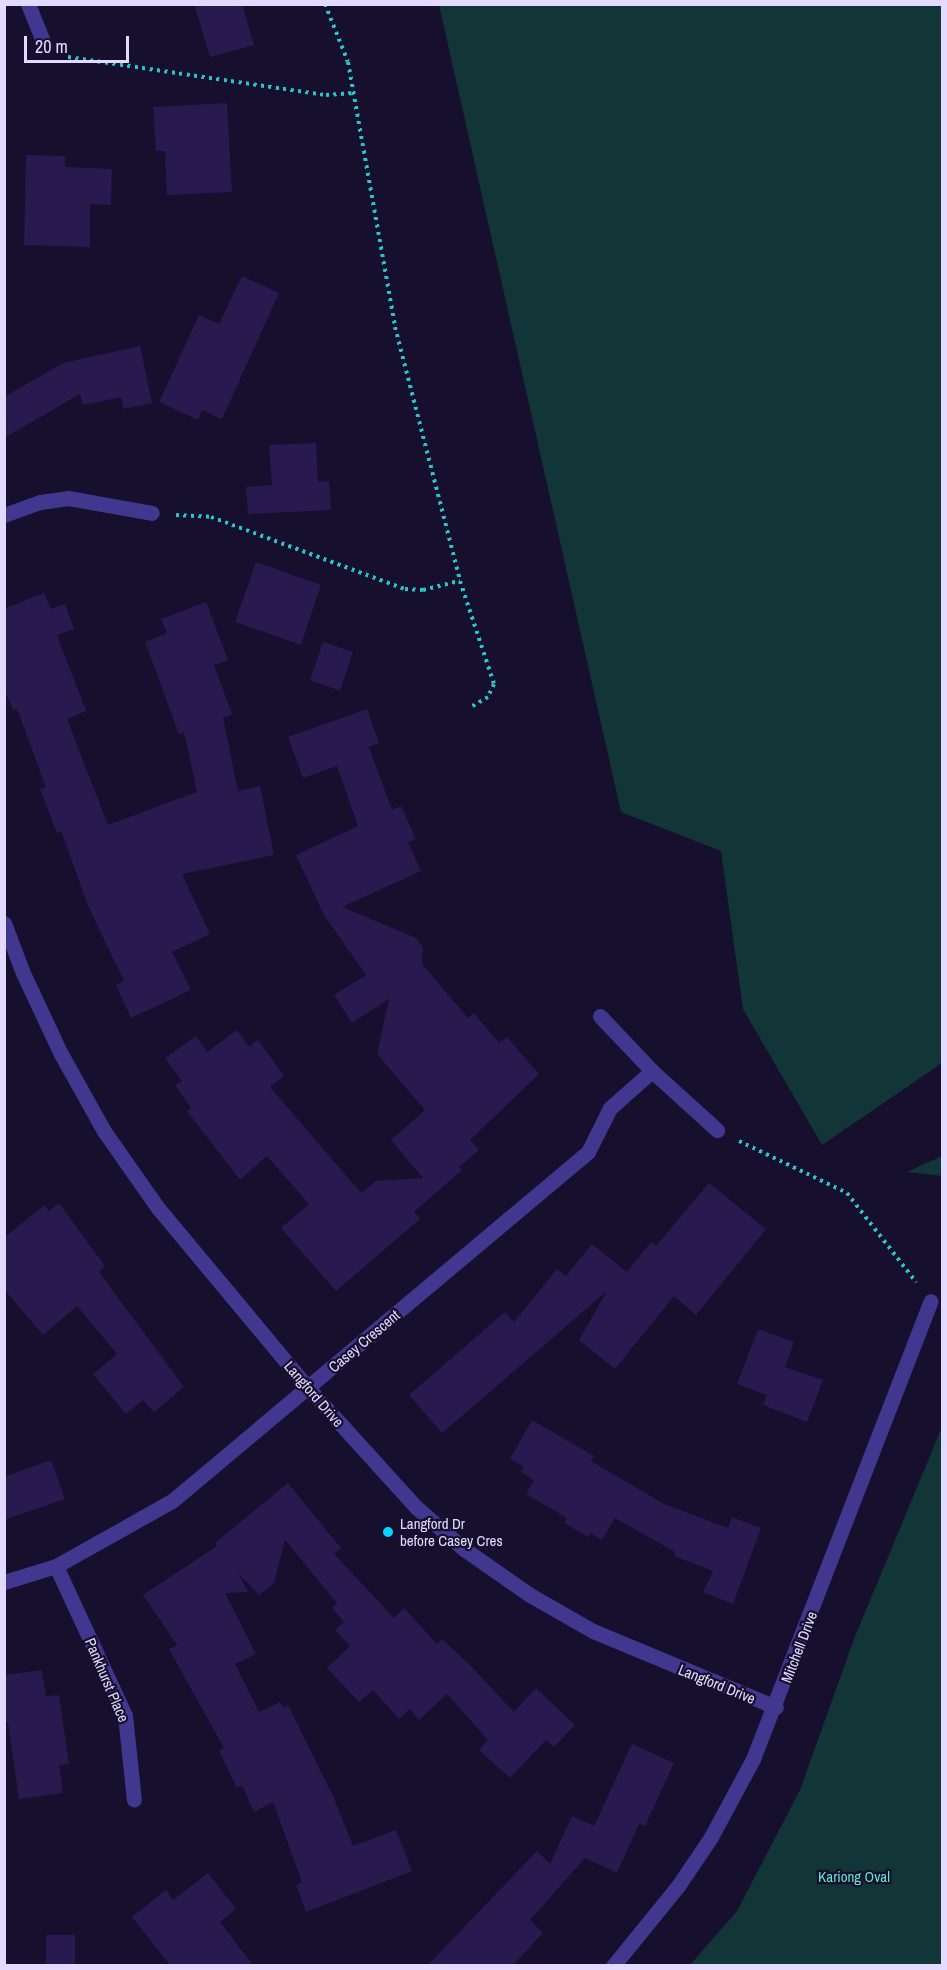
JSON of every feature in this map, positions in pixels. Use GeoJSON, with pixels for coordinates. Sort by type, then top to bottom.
{"type":"FeatureCollection","features":[{"type":"Feature","properties":{"kind":"street"},"geometry":{"type":"LineString","coordinates":[[28,4],[45,46]]}},
{"type":"Feature","properties":{"kind":"street"},"geometry":{"type":"LineString","coordinates":[[4,515],[40,502],[68,498],[152,513]]}},
{"type":"Feature","properties":{"kind":"street","name":"Langford Drive"},"geometry":{"type":"LineString","coordinates":[[4,922],[61,1054],[104,1131],[158,1209],[308,1388],[417,1508],[464,1549],[530,1595],[638,1652],[776,1707]]}},
{"type":"Feature","properties":{"kind":"street"},"geometry":{"type":"LineString","coordinates":[[600,1016],[652,1071],[717,1130]]}},
{"type":"Feature","properties":{"kind":"street","name":"Casey Crescent"},"geometry":{"type":"LineString","coordinates":[[4,1582],[56,1566],[172,1501],[588,1152],[610,1108],[652,1071]]}},
{"type":"Feature","properties":{"kind":"street","name":"Mitchell Drive"},"geometry":{"type":"LineString","coordinates":[[614,1965],[654,1917],[711,1836],[738,1790],[776,1707],[932,1301]]}},
{"type":"Feature","properties":{"kind":"street","name":"Pankhurst Place"},"geometry":{"type":"LineString","coordinates":[[56,1566],[125,1715],[134,1800]]}},
{"type":"Feature","properties":{"kind":"path"},"geometry":{"type":"LineString","coordinates":[[325,4],[348,62],[395,327],[460,581],[494,684],[488,697],[469,708]]}},
{"type":"Feature","properties":{"kind":"path"},"geometry":{"type":"LineString","coordinates":[[45,46],[83,60],[326,95],[354,93]]}},
{"type":"Feature","properties":{"kind":"path"},"geometry":{"type":"LineString","coordinates":[[152,513],[211,517],[405,589],[423,590],[460,581]]}},
{"type":"Feature","properties":{"kind":"path"},"geometry":{"type":"LineString","coordinates":[[717,1130],[847,1193],[932,1301]]}},
{"type":"Feature","properties":{"kind":"green space"},"geometry":{"type":"Polygon","coordinates":[[[439,5],[942,5],[942,1063],[822,1145],[743,1009],[721,851],[621,812],[439,5]]]}},
{"type":"Feature","properties":{"kind":"green space"},"geometry":{"type":"Polygon","coordinates":[[[942,1156],[942,1176],[907,1172],[942,1156]]]}},
{"type":"Feature","properties":{"kind":"green space","name":"Kariong Oval"},"geometry":{"type":"Polygon","coordinates":[[[942,1427],[942,1965],[690,1965],[737,1911],[800,1790],[854,1639],[942,1427]]]}},
{"type":"Feature","properties":{"kind":"building"},"geometry":{"type":"Polygon","coordinates":[[[194,4],[242,4],[254,45],[210,57],[194,4]]]}},
{"type":"Feature","properties":{"kind":"building"},"geometry":{"type":"Polygon","coordinates":[[[227,103],[232,192],[167,195],[165,151],[156,151],[153,107],[227,103]]]}},
{"type":"Feature","properties":{"kind":"building"},"geometry":{"type":"Polygon","coordinates":[[[26,155],[65,156],[65,167],[112,169],[111,205],[90,204],[90,247],[24,245],[26,155]]]}},
{"type":"Feature","properties":{"kind":"building"},"geometry":{"type":"Polygon","coordinates":[[[242,276],[279,293],[222,419],[202,410],[198,420],[159,402],[199,315],[219,324],[242,276]]]}},
{"type":"Feature","properties":{"kind":"building"},"geometry":{"type":"Polygon","coordinates":[[[140,346],[152,403],[124,409],[121,397],[83,405],[80,394],[4,438],[4,397],[63,363],[140,346]]]}},
{"type":"Feature","properties":{"kind":"building"},"geometry":{"type":"Polygon","coordinates":[[[316,443],[318,482],[329,481],[331,510],[248,514],[246,487],[272,485],[269,445],[316,443]]]}},
{"type":"Feature","properties":{"kind":"building"},"geometry":{"type":"Polygon","coordinates":[[[256,562],[321,585],[301,645],[235,622],[256,562]]]}},
{"type":"Feature","properties":{"kind":"building"},"geometry":{"type":"Polygon","coordinates":[[[44,593],[51,609],[65,604],[74,629],[57,635],[86,711],[67,719],[108,825],[197,792],[184,732],[179,734],[145,642],[167,633],[161,619],[206,602],[228,660],[214,665],[232,714],[223,718],[238,791],[260,786],[274,855],[182,874],[210,934],[172,952],[191,990],[131,1018],[116,985],[124,981],[89,908],[61,831],[57,833],[40,789],[46,787],[17,709],[13,710],[4,688],[4,609],[44,593]]]}},
{"type":"Feature","properties":{"kind":"building"},"geometry":{"type":"Polygon","coordinates":[[[323,642],[353,652],[340,691],[310,680],[323,642]]]}},
{"type":"Feature","properties":{"kind":"building"},"geometry":{"type":"Polygon","coordinates":[[[367,709],[379,743],[369,747],[392,810],[401,806],[416,839],[408,842],[421,871],[342,907],[416,938],[423,948],[422,964],[468,1018],[474,1013],[499,1043],[507,1037],[539,1074],[470,1140],[479,1150],[459,1167],[462,1170],[414,1212],[420,1219],[336,1291],[281,1228],[309,1204],[267,1156],[240,1180],[187,1111],[191,1108],[175,1085],[182,1081],[165,1058],[196,1036],[207,1052],[237,1030],[249,1047],[258,1040],[284,1076],[270,1087],[361,1193],[376,1181],[423,1178],[391,1140],[425,1110],[377,1054],[389,999],[352,1023],[334,995],[366,975],[324,915],[296,855],[358,826],[337,766],[303,778],[288,737],[367,709]]]}},
{"type":"Feature","properties":{"kind":"building"},"geometry":{"type":"Polygon","coordinates":[[[709,1183],[766,1229],[696,1315],[674,1296],[615,1369],[579,1340],[607,1291],[442,1433],[409,1395],[505,1312],[514,1322],[557,1269],[566,1276],[592,1244],[627,1272],[651,1242],[656,1246],[709,1183]]]}},
{"type":"Feature","properties":{"kind":"building"},"geometry":{"type":"Polygon","coordinates":[[[59,1203],[105,1266],[99,1272],[184,1387],[154,1412],[143,1400],[126,1414],[93,1374],[117,1354],[77,1306],[43,1335],[4,1289],[4,1238],[44,1205],[49,1211],[59,1203]]]}},
{"type":"Feature","properties":{"kind":"building"},"geometry":{"type":"Polygon","coordinates":[[[758,1329],[794,1342],[785,1367],[823,1380],[807,1422],[763,1405],[767,1395],[737,1384],[758,1329]]]}},
{"type":"Feature","properties":{"kind":"building"},"geometry":{"type":"Polygon","coordinates":[[[532,1420],[594,1456],[591,1461],[664,1504],[728,1528],[732,1517],[761,1528],[733,1604],[703,1592],[713,1571],[674,1556],[675,1552],[615,1518],[602,1540],[590,1533],[588,1537],[564,1523],[567,1518],[526,1494],[534,1480],[521,1472],[524,1467],[510,1459],[532,1420]]]}},
{"type":"Feature","properties":{"kind":"building"},"geometry":{"type":"Polygon","coordinates":[[[51,1460],[65,1499],[4,1520],[4,1477],[51,1460]]]}},
{"type":"Feature","properties":{"kind":"building"},"geometry":{"type":"Polygon","coordinates":[[[288,1483],[341,1548],[334,1554],[394,1618],[404,1608],[437,1644],[442,1639],[468,1663],[514,1712],[536,1688],[575,1725],[554,1747],[546,1740],[510,1778],[479,1750],[488,1740],[447,1694],[419,1720],[410,1709],[399,1719],[373,1690],[359,1702],[327,1668],[350,1646],[335,1630],[344,1622],[332,1608],[337,1603],[285,1540],[274,1583],[259,1595],[238,1573],[248,1592],[225,1593],[256,1654],[235,1664],[259,1712],[280,1702],[284,1708],[288,1705],[333,1796],[353,1846],[396,1830],[412,1871],[306,1912],[296,1885],[302,1882],[273,1802],[254,1812],[242,1785],[237,1788],[219,1751],[224,1748],[169,1649],[177,1645],[143,1595],[217,1546],[215,1543],[288,1483]]]}},
{"type":"Feature","properties":{"kind":"building"},"geometry":{"type":"Polygon","coordinates":[[[42,1670],[46,1696],[59,1695],[69,1764],[59,1765],[63,1793],[19,1799],[8,1722],[4,1722],[4,1675],[42,1670]]]}},
{"type":"Feature","properties":{"kind":"building"},"geometry":{"type":"Polygon","coordinates":[[[632,1744],[674,1763],[645,1826],[639,1824],[617,1873],[585,1858],[530,1920],[543,1933],[513,1965],[428,1965],[537,1851],[550,1864],[572,1816],[594,1826],[632,1744]]]}},
{"type":"Feature","properties":{"kind":"building"},"geometry":{"type":"Polygon","coordinates":[[[208,1873],[236,1909],[220,1922],[253,1965],[170,1965],[132,1917],[166,1890],[173,1900],[208,1873]]]}},
{"type":"Feature","properties":{"kind":"building"},"geometry":{"type":"Polygon","coordinates":[[[46,1935],[75,1935],[75,1965],[46,1965],[46,1935]]]}},
{"type":"Feature","properties":{"kind":"place","name":"Langford Dr before Casey Cres"},"geometry":{"type":"Point","coordinates":[388,1532]}}]}
